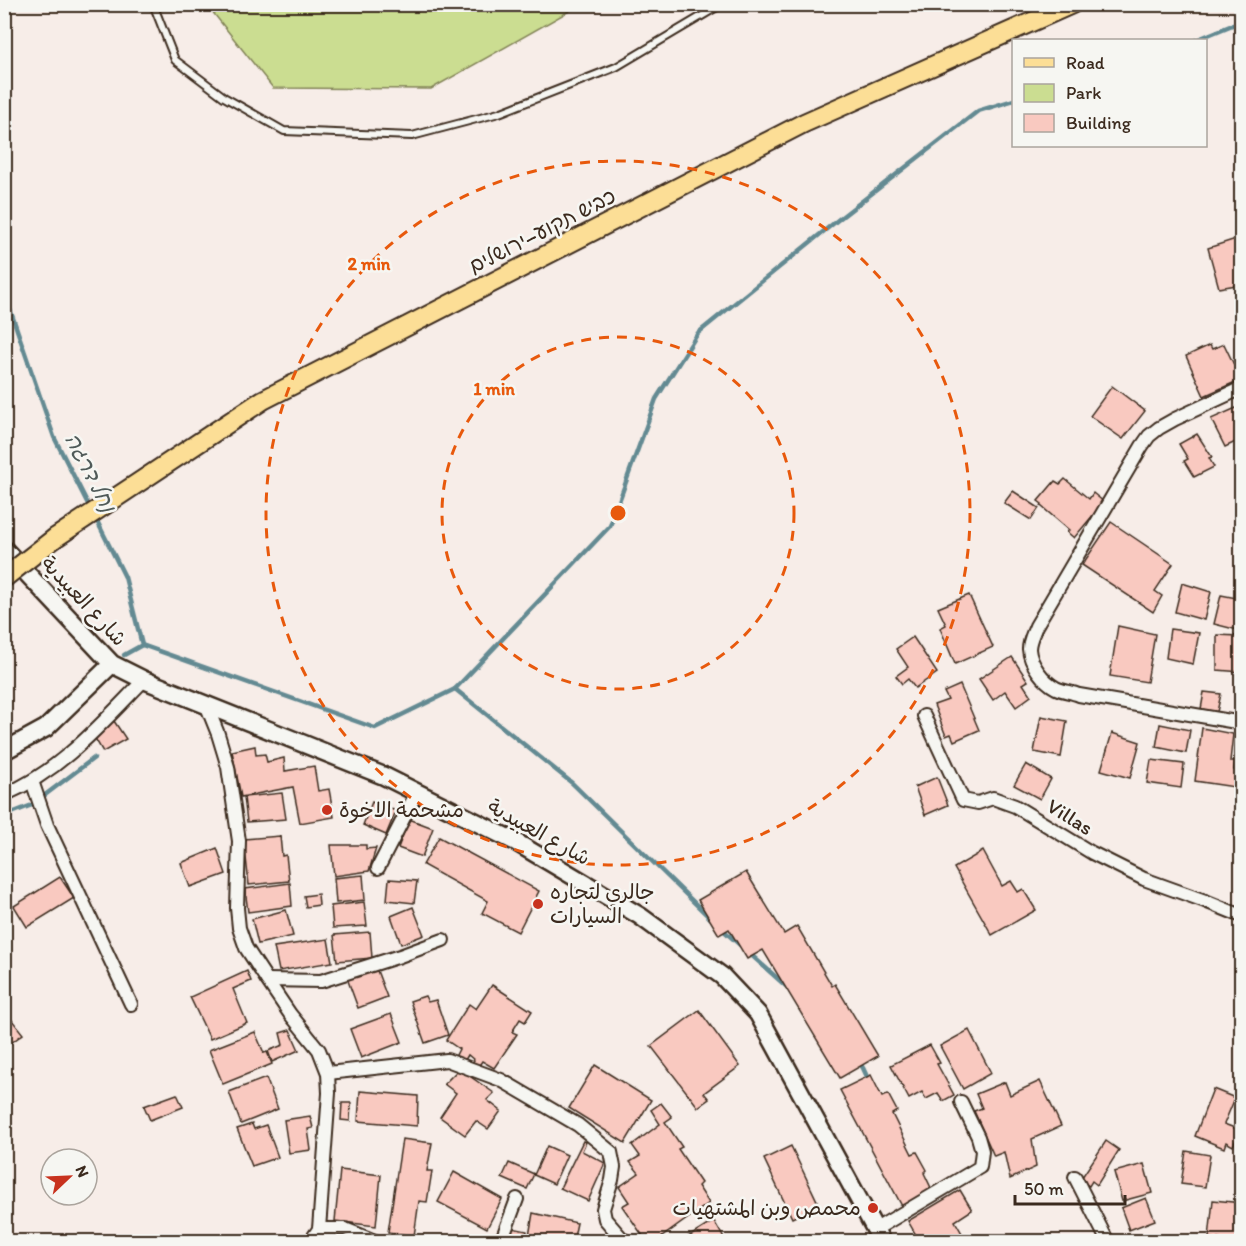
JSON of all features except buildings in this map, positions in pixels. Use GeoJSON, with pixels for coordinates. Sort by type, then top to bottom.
{"type":"FeatureCollection","features":[{"type":"Feature","properties":{"kind":"main road","name":"כביש תקוע–ירושלים"},"geometry":{"type":"LineString","coordinates":[[4,579],[55,538],[263,400],[804,123],[1072,4]]}},
{"type":"Feature","properties":{"kind":"main road","name":"شارع العبيدية"},"geometry":{"type":"LineString","coordinates":[[4,549],[112,664],[144,680],[384,776],[514,841],[640,916],[722,976],[758,1014],[879,1235]]}},
{"type":"Feature","properties":{"kind":"main road"},"geometry":{"type":"LineString","coordinates":[[4,751],[46,728],[112,664]]}},
{"type":"Feature","properties":{"kind":"street"},"geometry":{"type":"LineString","coordinates":[[1242,388],[1175,419],[1149,436],[1036,626],[1030,640],[1029,650],[1033,664],[1042,676],[1055,687],[1078,695],[1242,723]]}},
{"type":"Feature","properties":{"kind":"street"},"geometry":{"type":"LineString","coordinates":[[4,795],[24,787],[69,755],[144,680]]}},
{"type":"Feature","properties":{"kind":"street"},"geometry":{"type":"LineString","coordinates":[[206,704],[228,767],[239,841],[237,908],[239,928],[246,948],[290,1014],[319,1050],[328,1072],[319,1229],[310,1242]]}},
{"type":"Feature","properties":{"kind":"street","name":"Villas"},"geometry":{"type":"LineString","coordinates":[[924,716],[963,800],[978,803],[993,798],[1014,806],[1092,853],[1144,879],[1242,916]]}},
{"type":"Feature","properties":{"kind":"street"},"geometry":{"type":"LineString","coordinates":[[32,781],[47,825],[131,1004]]}},
{"type":"Feature","properties":{"kind":"street"},"geometry":{"type":"LineString","coordinates":[[378,867],[417,792]]}},
{"type":"Feature","properties":{"kind":"street"},"geometry":{"type":"LineString","coordinates":[[267,980],[321,981],[443,940]]}},
{"type":"Feature","properties":{"kind":"street"},"geometry":{"type":"LineString","coordinates":[[328,1072],[447,1060],[501,1080],[578,1125],[611,1152],[614,1167],[603,1209],[605,1219],[625,1242]]}},
{"type":"Feature","properties":{"kind":"street"},"geometry":{"type":"LineString","coordinates":[[879,1235],[980,1167],[982,1151],[978,1137],[961,1102]]}},
{"type":"Feature","properties":{"kind":"street"},"geometry":{"type":"LineString","coordinates":[[1074,1177],[1108,1242]]}},
{"type":"Feature","properties":{"kind":"street"},"geometry":{"type":"LineString","coordinates":[[501,1242],[517,1199]]}},
{"type":"Feature","properties":{"kind":"street"},"geometry":{"type":"LineString","coordinates":[[319,1229],[345,1229],[377,1242]]}},
{"type":"Feature","properties":{"kind":"lane"},"geometry":{"type":"LineString","coordinates":[[153,4],[175,60],[225,97],[285,131],[412,136],[499,113],[616,67],[722,4]]}},
{"type":"Feature","properties":{"kind":"green space"},"geometry":{"type":"Polygon","coordinates":[[[207,5],[580,5],[431,89],[273,88],[207,5]]]}},
{"type":"Feature","properties":{"kind":"waterway"},"geometry":{"type":"LineString","coordinates":[[1198,39],[1242,21]]}},
{"type":"Feature","properties":{"kind":"waterway"},"geometry":{"type":"LineString","coordinates":[[142,645],[375,728],[455,689],[610,526],[656,399],[698,333],[978,111],[1012,101]]}},
{"type":"Feature","properties":{"kind":"waterway","name":"נחל דרגה"},"geometry":{"type":"LineString","coordinates":[[4,292],[54,437],[91,510]]}},
{"type":"Feature","properties":{"kind":"waterway","name":"נחל דרגה"},"geometry":{"type":"LineString","coordinates":[[95,517],[125,577],[142,645],[124,655]]}},
{"type":"Feature","properties":{"kind":"waterway"},"geometry":{"type":"LineString","coordinates":[[455,689],[572,783],[711,919]]}},
{"type":"Feature","properties":{"kind":"waterway","name":"נחל דרגה"},"geometry":{"type":"LineString","coordinates":[[45,795],[94,758]]}},
{"type":"Feature","properties":{"kind":"waterway","name":"נחל דרגה"},"geometry":{"type":"LineString","coordinates":[[4,816],[32,805]]}},
{"type":"Feature","properties":{"kind":"waterway"},"geometry":{"type":"LineString","coordinates":[[722,929],[740,945]]}},
{"type":"Feature","properties":{"kind":"waterway"},"geometry":{"type":"LineString","coordinates":[[749,953],[787,987]]}},
{"type":"Feature","properties":{"kind":"waterway"},"geometry":{"type":"LineString","coordinates":[[859,1062],[869,1081]]}},
{"type":"Feature","properties":{"kind":"place","name":"مشحمة الاخوة"},"geometry":{"type":"Point","coordinates":[327,810]}},
{"type":"Feature","properties":{"kind":"place","name":"جالري لتجاره السيارات"},"geometry":{"type":"Point","coordinates":[538,904]}},
{"type":"Feature","properties":{"kind":"place","name":"محمص وبن المشتهيات"},"geometry":{"type":"Point","coordinates":[873,1208]}}]}
